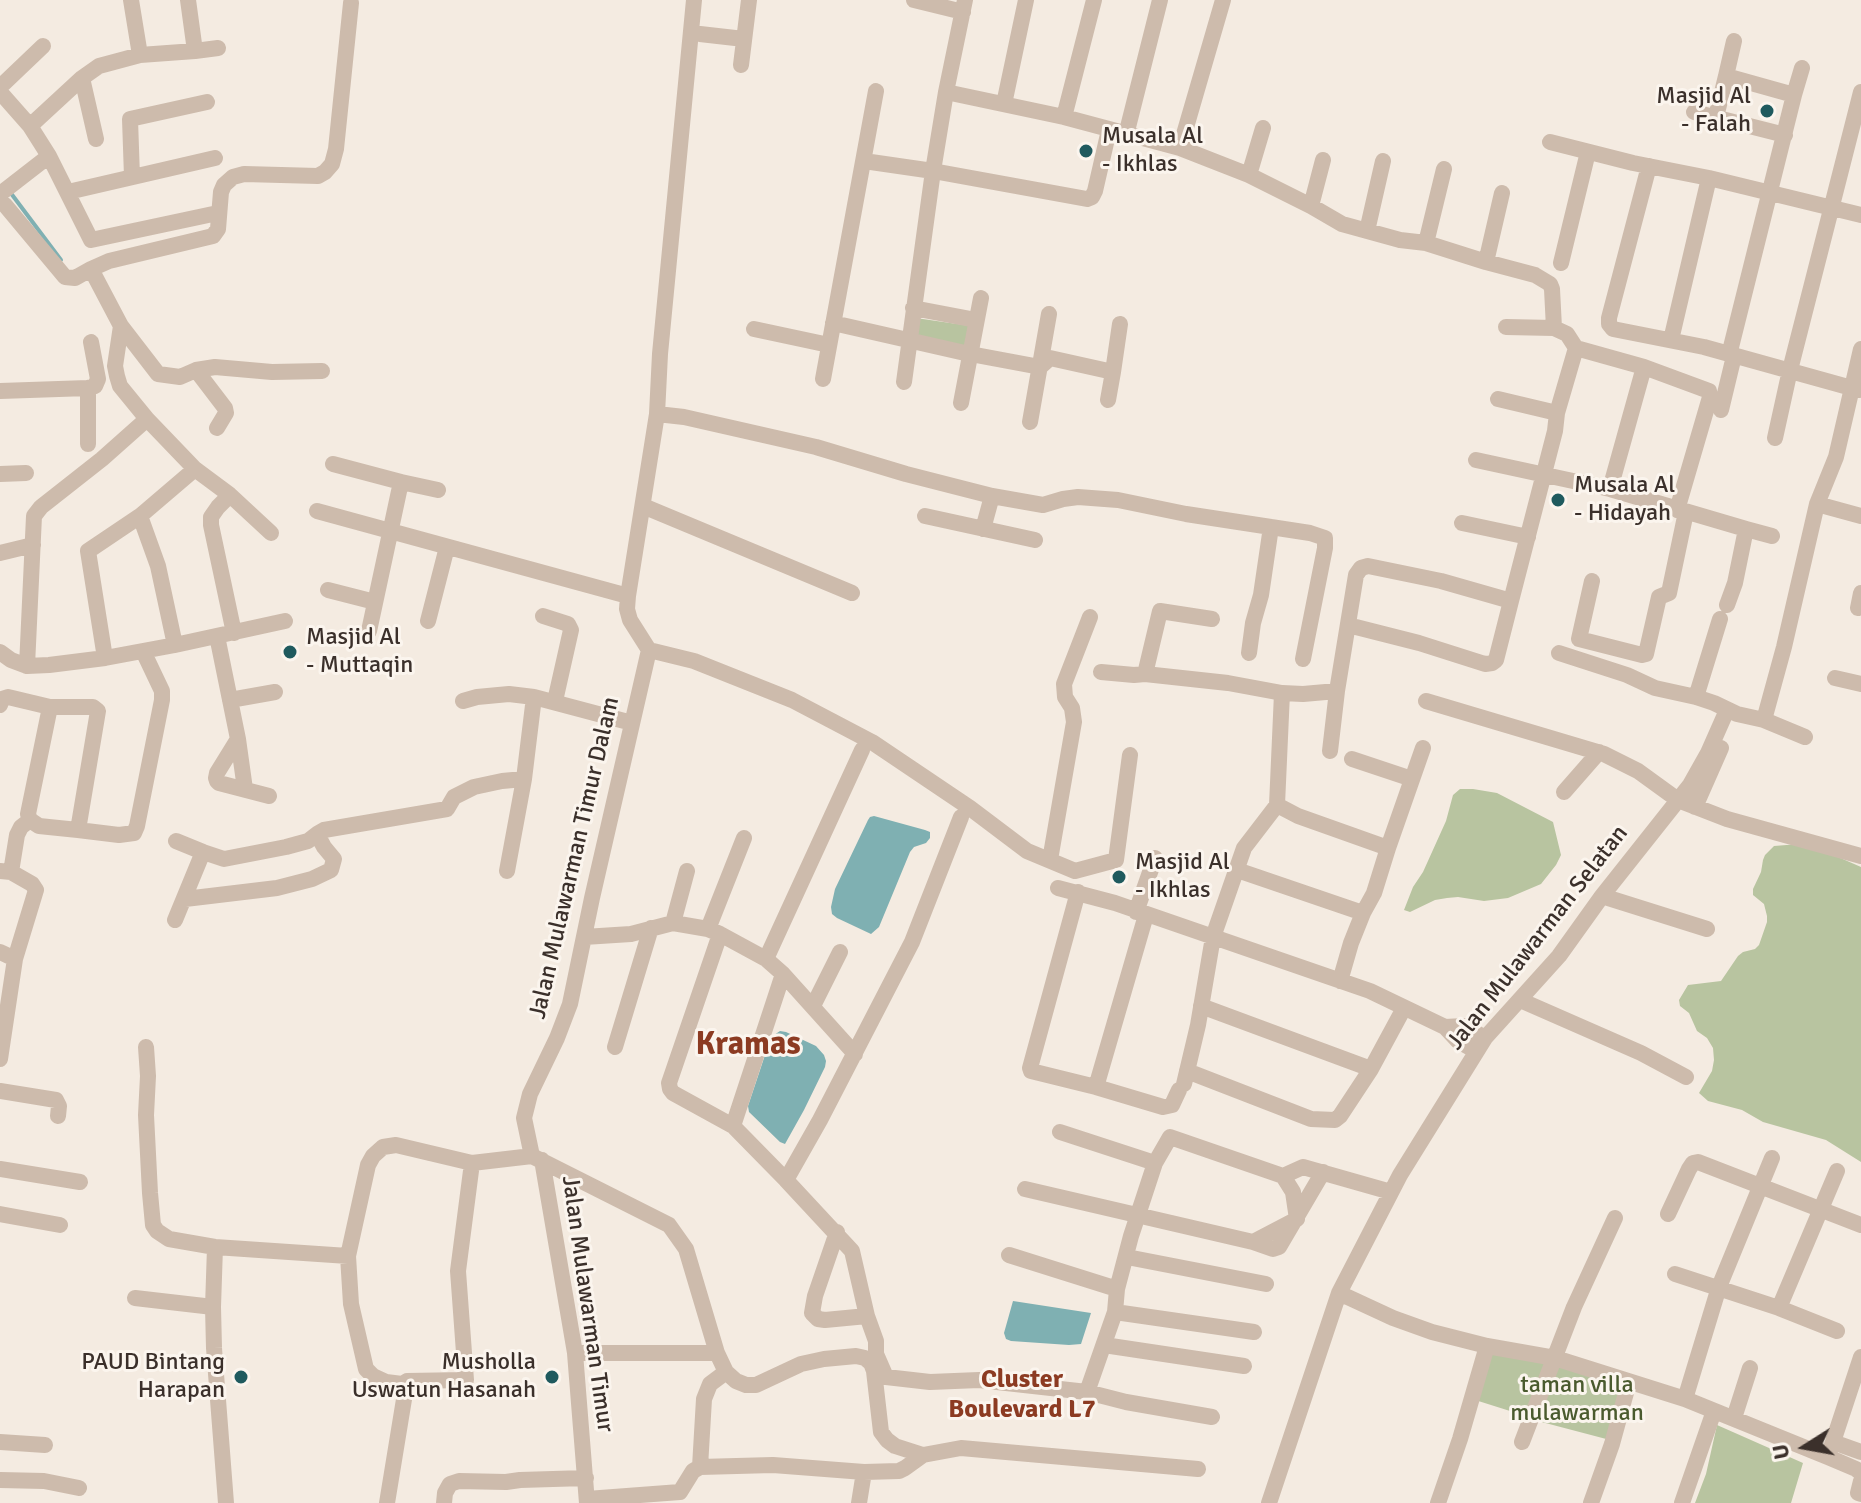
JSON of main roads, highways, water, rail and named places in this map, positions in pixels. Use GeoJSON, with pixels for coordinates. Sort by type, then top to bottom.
{"type":"FeatureCollection","features":[{"type":"Feature","properties":{"kind":"water"},"geometry":{"type":"Polygon","coordinates":[[[874,816],[925,830],[930,832],[930,838],[910,852],[879,927],[871,934],[837,918],[832,914],[831,907],[835,889],[868,820],[874,816]]]}},
{"type":"Feature","properties":{"kind":"water"},"geometry":{"type":"Polygon","coordinates":[[[780,1031],[816,1046],[826,1061],[785,1144],[749,1112],[748,1106],[771,1037],[780,1031]]]}},
{"type":"Feature","properties":{"kind":"water"},"geometry":{"type":"Polygon","coordinates":[[[1013,1301],[1091,1313],[1081,1344],[1006,1339],[1004,1333],[1013,1301]]]}},
{"type":"Feature","properties":{"kind":"waterway"},"geometry":{"type":"LineString","coordinates":[[10,192],[61,260]]}},
{"type":"Feature","properties":{"kind":"place","name":"Masjid Al - Falah"},"geometry":{"type":"Point","coordinates":[1767,111]}},
{"type":"Feature","properties":{"kind":"place","name":"Musala Al - Ikhlas"},"geometry":{"type":"Point","coordinates":[1086,151]}},
{"type":"Feature","properties":{"kind":"place","name":"Musala Al - Hidayah"},"geometry":{"type":"Point","coordinates":[1558,500]}},
{"type":"Feature","properties":{"kind":"place","name":"Masjid Al - Muttaqin"},"geometry":{"type":"Point","coordinates":[290,652]}},
{"type":"Feature","properties":{"kind":"place","name":"Masjid Al - Ikhlas"},"geometry":{"type":"Point","coordinates":[1119,877]}},
{"type":"Feature","properties":{"kind":"place","name":"PAUD Bintang Harapan"},"geometry":{"type":"Point","coordinates":[241,1377]}},
{"type":"Feature","properties":{"kind":"place","name":"Musholla Uswatun Hasanah"},"geometry":{"type":"Point","coordinates":[552,1377]}},
{"type":"Feature","properties":{"kind":"district","name":"Kramas"},"geometry":{"type":"Point","coordinates":[748,1046]}},
{"type":"Feature","properties":{"kind":"district","name":"Cluster Boulevard L7"},"geometry":{"type":"Point","coordinates":[1022,1395]}},
{"type":"Feature","properties":{"kind":"park label","name":"taman villa mulawarman"},"geometry":{"type":"Point","coordinates":[1577,1400]}}]}
